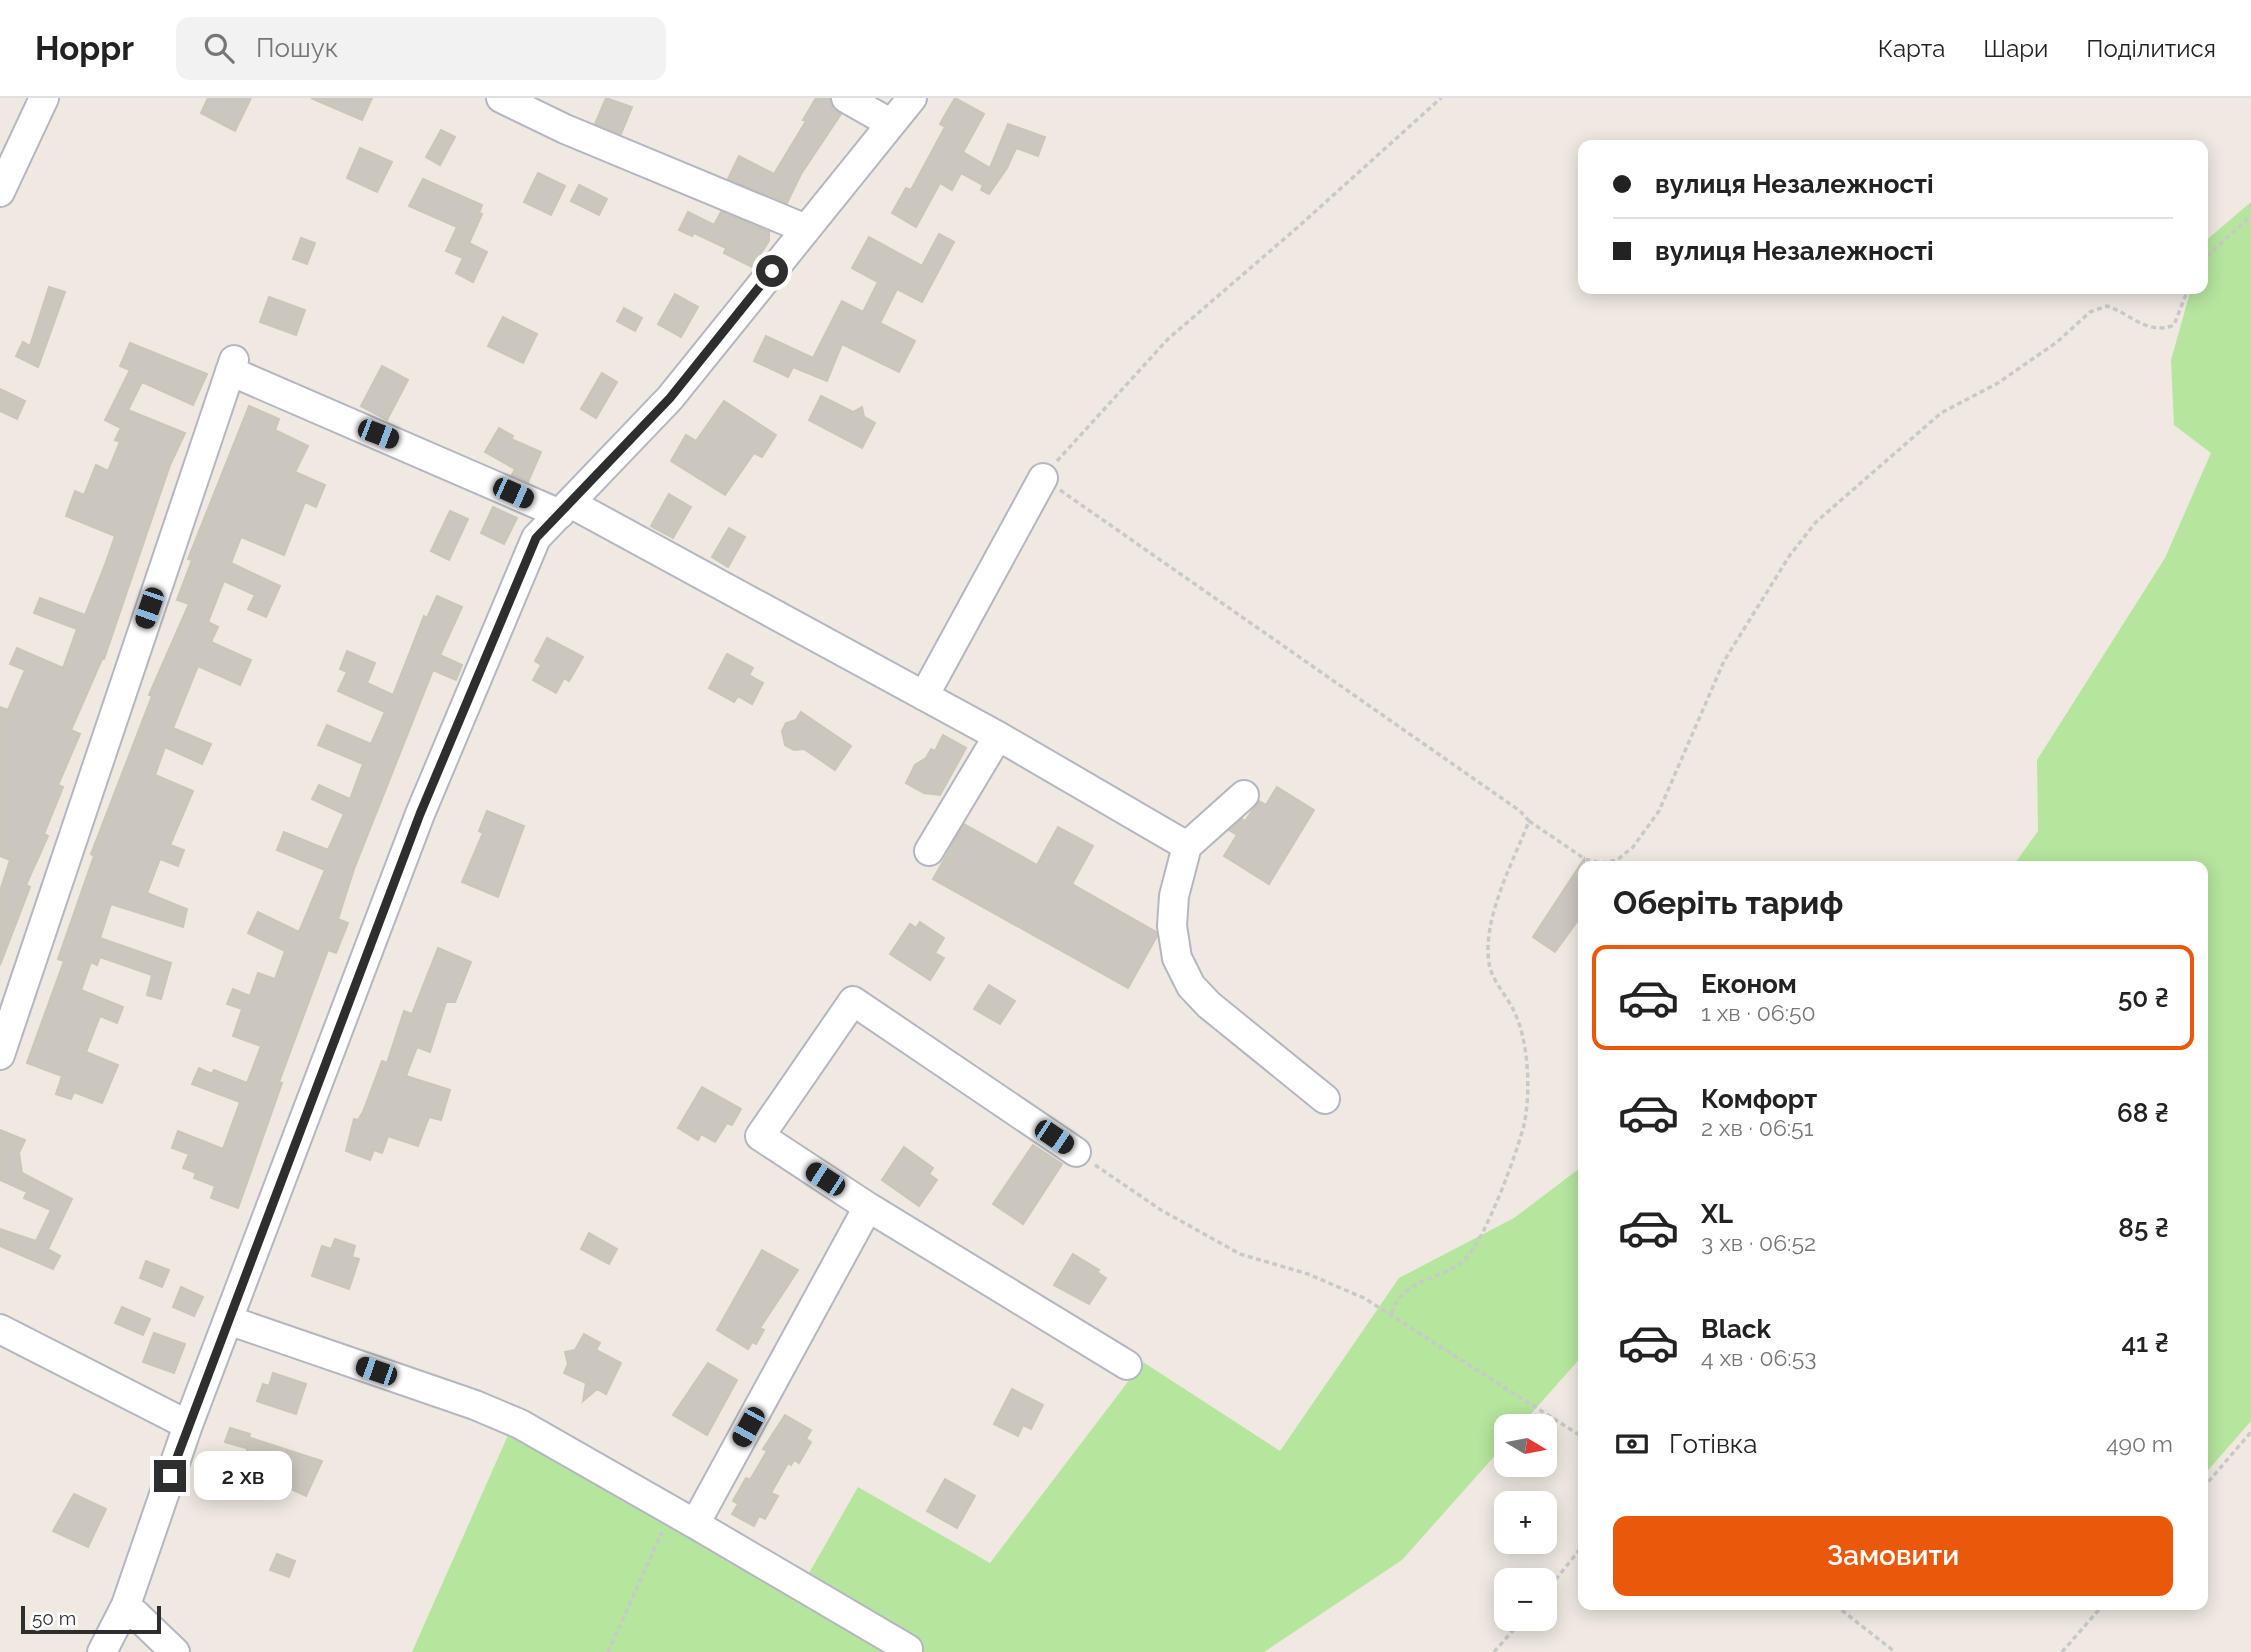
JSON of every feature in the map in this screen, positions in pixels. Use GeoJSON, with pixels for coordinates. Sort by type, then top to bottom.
{"type":"FeatureCollection","features":[{"type":"Feature","properties":{"kind":"street"},"geometry":{"type":"LineString","coordinates":[[0,192],[44,98]]}},
{"type":"Feature","properties":{"kind":"street"},"geometry":{"type":"LineString","coordinates":[[501,98],[565,129],[806,229]]}},
{"type":"Feature","properties":{"kind":"street"},"geometry":{"type":"LineString","coordinates":[[846,98],[890,122]]}},
{"type":"Feature","properties":{"kind":"street"},"geometry":{"type":"LineString","coordinates":[[102,1652],[126,1605],[188,1425],[420,814],[536,538],[670,398],[912,98]]}},
{"type":"Feature","properties":{"kind":"street"},"geometry":{"type":"LineString","coordinates":[[0,1055],[232,365],[565,509],[998,736],[1187,846]]}},
{"type":"Feature","properties":{"kind":"street"},"geometry":{"type":"LineString","coordinates":[[924,696],[1043,478]]}},
{"type":"Feature","properties":{"kind":"street"},"geometry":{"type":"LineString","coordinates":[[929,851],[998,736]]}},
{"type":"Feature","properties":{"kind":"street"},"geometry":{"type":"LineString","coordinates":[[1244,795],[1187,846],[1178,876],[1172,926],[1177,958],[1191,986],[1209,1005],[1325,1099]]}},
{"type":"Feature","properties":{"kind":"street"},"geometry":{"type":"LineString","coordinates":[[1076,1152],[853,1001],[760,1136],[869,1208],[1127,1364]]}},
{"type":"Feature","properties":{"kind":"street"},"geometry":{"type":"LineString","coordinates":[[683,1518],[869,1208]]}},
{"type":"Feature","properties":{"kind":"street"},"geometry":{"type":"LineString","coordinates":[[228,1320],[475,1405],[520,1424],[908,1649]]}},
{"type":"Feature","properties":{"kind":"street"},"geometry":{"type":"LineString","coordinates":[[0,1329],[188,1425]]}},
{"type":"Feature","properties":{"kind":"street"},"geometry":{"type":"LineString","coordinates":[[126,1605],[175,1652]]}},
{"type":"Feature","properties":{"kind":"path"},"geometry":{"type":"LineString","coordinates":[[1441,98],[1168,338],[1105,404],[1043,478],[1509,803],[1529,821],[1585,859],[1593,861]]}},
{"type":"Feature","properties":{"kind":"path"},"geometry":{"type":"LineString","coordinates":[[2208,256],[2251,216]]}},
{"type":"Feature","properties":{"kind":"path"},"geometry":{"type":"LineString","coordinates":[[1612,861],[1633,847],[1659,811],[1724,661],[1790,555],[1816,522],[1941,413],[1998,383],[2057,342],[2090,312],[2108,306],[2148,328],[2161,330],[2174,325],[2186,294]]}},
{"type":"Feature","properties":{"kind":"path"},"geometry":{"type":"LineString","coordinates":[[1391,1316],[1403,1291],[1467,1257],[1483,1229],[1524,1123],[1527,1086],[1523,1041],[1515,1013],[1489,965],[1488,947],[1490,924],[1529,821]]}},
{"type":"Feature","properties":{"kind":"path"},"geometry":{"type":"LineString","coordinates":[[1076,1152],[1161,1210],[1240,1254],[1308,1274],[1364,1298],[1578,1434]]}},
{"type":"Feature","properties":{"kind":"path"},"geometry":{"type":"LineString","coordinates":[[2208,1482],[2251,1432]]}},
{"type":"Feature","properties":{"kind":"path"},"geometry":{"type":"LineString","coordinates":[[608,1652],[683,1518]]}},
{"type":"Feature","properties":{"kind":"path"},"geometry":{"type":"LineString","coordinates":[[1557,1578],[1578,1552]]}},
{"type":"Feature","properties":{"kind":"path"},"geometry":{"type":"LineString","coordinates":[[1841,1610],[1895,1652]]}},
{"type":"Feature","properties":{"kind":"path"},"geometry":{"type":"LineString","coordinates":[[2062,1652],[2099,1610]]}},
{"type":"Feature","properties":{"kind":"path"},"geometry":{"type":"LineString","coordinates":[[1494,1652],[1512,1631]]}},
{"type":"Feature","properties":{"kind":"green space"},"geometry":{"type":"Polygon","coordinates":[[[2251,202],[2251,1421],[2208,1470],[2208,861],[2017,861],[2038,831],[2037,760],[2165,558],[2211,453],[2174,425],[2171,360],[2190,294],[2208,294],[2208,239],[2251,202]]]}},
{"type":"Feature","properties":{"kind":"green space"},"geometry":{"type":"Polygon","coordinates":[[[1578,1170],[1578,1361],[1531,1414],[1494,1414],[1494,1457],[1402,1560],[1264,1652],[412,1652],[517,1415],[808,1575],[858,1487],[990,1563],[1143,1362],[1280,1451],[1399,1278],[1514,1218],[1578,1170]]]}},
{"type":"Feature","properties":{"kind":"building"},"geometry":{"type":"Polygon","coordinates":[[[208,98],[251,98],[235,131],[201,113],[208,98]]]}},
{"type":"Feature","properties":{"kind":"building"},"geometry":{"type":"Polygon","coordinates":[[[311,98],[372,98],[362,120],[311,98]]]}},
{"type":"Feature","properties":{"kind":"building"},"geometry":{"type":"Polygon","coordinates":[[[606,98],[632,107],[621,134],[595,124],[606,98]]]}},
{"type":"Feature","properties":{"kind":"building"},"geometry":{"type":"Polygon","coordinates":[[[816,98],[829,98],[832,107],[841,114],[801,174],[787,203],[728,179],[739,156],[774,174],[806,121],[803,120],[816,98]]]}},
{"type":"Feature","properties":{"kind":"building"},"geometry":{"type":"Polygon","coordinates":[[[955,98],[984,114],[963,152],[990,168],[1008,124],[1045,137],[1038,156],[1016,148],[1007,168],[989,194],[981,190],[983,185],[961,173],[952,190],[940,183],[916,227],[892,213],[906,188],[911,190],[945,127],[940,124],[955,98]]]}},
{"type":"Feature","properties":{"kind":"building"},"geometry":{"type":"Polygon","coordinates":[[[441,130],[455,137],[440,165],[426,157],[441,130]]]}},
{"type":"Feature","properties":{"kind":"building"},"geometry":{"type":"Polygon","coordinates":[[[360,148],[392,162],[377,192],[347,178],[360,148]]]}},
{"type":"Feature","properties":{"kind":"building"},"geometry":{"type":"Polygon","coordinates":[[[538,173],[565,186],[551,215],[524,202],[538,173]]]}},
{"type":"Feature","properties":{"kind":"building"},"geometry":{"type":"Polygon","coordinates":[[[423,179],[482,205],[479,213],[482,214],[469,243],[487,252],[473,282],[456,273],[463,258],[446,251],[457,227],[409,206],[423,179]]]}},
{"type":"Feature","properties":{"kind":"building"},"geometry":{"type":"Polygon","coordinates":[[[579,185],[607,199],[599,215],[571,201],[579,185]]]}},
{"type":"Feature","properties":{"kind":"building"},"geometry":{"type":"Polygon","coordinates":[[[688,212],[714,225],[721,212],[769,232],[769,241],[752,267],[724,253],[726,248],[694,233],[692,236],[679,230],[688,212]]]}},
{"type":"Feature","properties":{"kind":"building"},"geometry":{"type":"Polygon","coordinates":[[[939,234],[954,242],[922,302],[897,289],[880,323],[915,341],[899,372],[842,344],[827,381],[793,367],[788,377],[754,361],[766,336],[813,358],[842,301],[863,312],[878,282],[852,268],[869,237],[922,266],[939,234]]]}},
{"type":"Feature","properties":{"kind":"building"},"geometry":{"type":"Polygon","coordinates":[[[301,238],[315,243],[307,264],[293,259],[301,238]]]}},
{"type":"Feature","properties":{"kind":"building"},"geometry":{"type":"Polygon","coordinates":[[[49,287],[65,292],[38,367],[16,356],[23,342],[30,346],[49,287]]]}},
{"type":"Feature","properties":{"kind":"building"},"geometry":{"type":"Polygon","coordinates":[[[675,294],[698,307],[681,337],[658,324],[675,294]]]}},
{"type":"Feature","properties":{"kind":"building"},"geometry":{"type":"Polygon","coordinates":[[[269,297],[305,310],[296,335],[260,322],[269,297]]]}},
{"type":"Feature","properties":{"kind":"building"},"geometry":{"type":"Polygon","coordinates":[[[624,308],[642,318],[635,331],[617,321],[624,308]]]}},
{"type":"Feature","properties":{"kind":"building"},"geometry":{"type":"Polygon","coordinates":[[[503,317],[537,334],[523,363],[488,346],[503,317]]]}},
{"type":"Feature","properties":{"kind":"building"},"geometry":{"type":"Polygon","coordinates":[[[130,343],[207,374],[193,405],[142,382],[128,410],[185,433],[170,465],[104,659],[71,730],[80,734],[58,785],[63,787],[44,834],[48,836],[26,885],[30,887],[0,965],[0,891],[10,860],[0,856],[0,707],[8,710],[25,670],[10,664],[17,648],[63,668],[77,629],[34,613],[40,598],[85,615],[106,562],[115,536],[66,516],[75,491],[84,495],[96,465],[108,471],[120,442],[115,440],[121,428],[105,420],[130,370],[120,366],[130,343]]]}},
{"type":"Feature","properties":{"kind":"building"},"geometry":{"type":"Polygon","coordinates":[[[382,366],[408,380],[387,420],[361,406],[382,366]]]}},
{"type":"Feature","properties":{"kind":"building"},"geometry":{"type":"Polygon","coordinates":[[[602,373],[617,382],[596,418],[581,409],[602,373]]]}},
{"type":"Feature","properties":{"kind":"building"},"geometry":{"type":"Polygon","coordinates":[[[0,389],[25,401],[17,419],[0,411],[0,389]]]}},
{"type":"Feature","properties":{"kind":"building"},"geometry":{"type":"Polygon","coordinates":[[[821,396],[853,412],[862,407],[864,417],[875,423],[862,448],[809,420],[821,396]]]}},
{"type":"Feature","properties":{"kind":"building"},"geometry":{"type":"Polygon","coordinates":[[[724,401],[776,435],[762,457],[754,453],[725,495],[671,461],[686,435],[696,441],[724,401]]]}},
{"type":"Feature","properties":{"kind":"building"},"geometry":{"type":"Polygon","coordinates":[[[249,406],[279,419],[275,430],[308,446],[295,472],[325,485],[316,507],[305,502],[284,555],[241,537],[231,563],[280,586],[266,617],[248,609],[255,595],[224,581],[208,622],[218,627],[211,642],[251,660],[240,685],[198,666],[173,728],[211,744],[202,764],[165,747],[155,775],[193,791],[170,845],[184,850],[178,866],[160,859],[147,893],[187,909],[183,927],[111,904],[100,938],[171,963],[161,999],[147,995],[152,975],[100,957],[97,965],[91,962],[81,990],[123,1007],[117,1023],[100,1016],[86,1052],[118,1065],[102,1103],[74,1092],[71,1099],[56,1094],[62,1076],[27,1063],[64,961],[58,959],[94,856],[91,854],[152,696],[149,695],[189,604],[177,600],[192,560],[188,559],[249,406]]]}},
{"type":"Feature","properties":{"kind":"building"},"geometry":{"type":"Polygon","coordinates":[[[499,428],[513,436],[511,439],[541,452],[528,482],[512,475],[515,469],[485,452],[499,428]]]}},
{"type":"Feature","properties":{"kind":"building"},"geometry":{"type":"Polygon","coordinates":[[[669,494],[691,507],[673,538],[651,526],[669,494]]]}},
{"type":"Feature","properties":{"kind":"building"},"geometry":{"type":"Polygon","coordinates":[[[493,507],[517,518],[504,544],[481,533],[493,507]]]}},
{"type":"Feature","properties":{"kind":"building"},"geometry":{"type":"Polygon","coordinates":[[[450,511],[468,519],[449,560],[431,551],[450,511]]]}},
{"type":"Feature","properties":{"kind":"building"},"geometry":{"type":"Polygon","coordinates":[[[729,528],[745,537],[728,567],[712,557],[729,528]]]}},
{"type":"Feature","properties":{"kind":"building"},"geometry":{"type":"Polygon","coordinates":[[[437,596],[462,607],[440,655],[462,665],[456,680],[433,670],[354,869],[338,919],[348,923],[336,953],[328,950],[279,1082],[282,1083],[238,1208],[211,1198],[215,1186],[194,1178],[196,1173],[183,1168],[189,1154],[172,1148],[178,1131],[223,1149],[240,1102],[192,1084],[199,1068],[212,1074],[214,1070],[247,1083],[261,1046],[233,1036],[242,1009],[227,1004],[233,989],[250,996],[258,973],[275,979],[285,951],[248,933],[258,912],[299,932],[325,870],[277,850],[284,832],[328,850],[344,814],[312,799],[319,785],[350,799],[363,764],[318,745],[327,725],[371,744],[385,712],[338,691],[347,672],[340,669],[347,651],[375,663],[367,683],[393,695],[424,616],[427,618],[437,596]]]}},
{"type":"Feature","properties":{"kind":"building"},"geometry":{"type":"Polygon","coordinates":[[[547,638],[583,657],[569,681],[564,678],[556,693],[533,680],[541,665],[535,661],[547,638]]]}},
{"type":"Feature","properties":{"kind":"building"},"geometry":{"type":"Polygon","coordinates":[[[727,654],[753,668],[749,675],[763,683],[752,704],[738,696],[734,702],[709,688],[727,654]]]}},
{"type":"Feature","properties":{"kind":"building"},"geometry":{"type":"Polygon","coordinates":[[[801,712],[851,746],[835,770],[804,749],[794,750],[785,745],[782,731],[786,723],[796,720],[801,712]]]}},
{"type":"Feature","properties":{"kind":"building"},"geometry":{"type":"Polygon","coordinates":[[[943,735],[966,748],[940,795],[924,793],[906,783],[915,765],[926,758],[931,749],[935,751],[943,735]]]}},
{"type":"Feature","properties":{"kind":"building"},"geometry":{"type":"Polygon","coordinates":[[[1277,787],[1314,810],[1269,884],[1224,856],[1237,835],[1229,830],[1242,819],[1245,821],[1259,801],[1266,805],[1277,787]]]}},
{"type":"Feature","properties":{"kind":"building"},"geometry":{"type":"Polygon","coordinates":[[[487,811],[524,826],[498,897],[462,882],[483,833],[479,831],[487,811]]]}},
{"type":"Feature","properties":{"kind":"building"},"geometry":{"type":"Polygon","coordinates":[[[964,824],[1037,865],[1058,827],[1093,846],[1072,884],[1156,932],[1157,936],[1128,988],[933,879],[964,824]]]}},
{"type":"Feature","properties":{"kind":"building"},"geometry":{"type":"Polygon","coordinates":[[[1578,868],[1578,920],[1555,952],[1533,937],[1578,868]]]}},
{"type":"Feature","properties":{"kind":"building"},"geometry":{"type":"Polygon","coordinates":[[[920,922],[944,938],[935,953],[944,958],[930,980],[890,954],[910,924],[916,928],[920,922]]]}},
{"type":"Feature","properties":{"kind":"building"},"geometry":{"type":"Polygon","coordinates":[[[438,948],[471,962],[455,1002],[446,1002],[430,1052],[417,1047],[406,1076],[450,1090],[441,1120],[429,1117],[418,1146],[388,1136],[382,1153],[374,1150],[370,1160],[346,1151],[354,1119],[358,1120],[363,1112],[382,1061],[387,1063],[404,1011],[412,1014],[438,948]]]}},
{"type":"Feature","properties":{"kind":"building"},"geometry":{"type":"Polygon","coordinates":[[[989,985],[1015,1001],[1000,1024],[974,1009],[989,985]]]}},
{"type":"Feature","properties":{"kind":"building"},"geometry":{"type":"Polygon","coordinates":[[[702,1087],[741,1109],[732,1125],[727,1123],[715,1142],[701,1134],[698,1140],[678,1128],[702,1087]]]}},
{"type":"Feature","properties":{"kind":"building"},"geometry":{"type":"Polygon","coordinates":[[[0,1130],[25,1140],[19,1153],[22,1173],[72,1199],[48,1249],[60,1256],[53,1269],[0,1246],[0,1229],[36,1241],[51,1210],[24,1198],[27,1192],[0,1180],[0,1130]]]}},
{"type":"Feature","properties":{"kind":"building"},"geometry":{"type":"Polygon","coordinates":[[[1033,1145],[1062,1164],[1023,1224],[993,1204],[1033,1145]]]}},
{"type":"Feature","properties":{"kind":"building"},"geometry":{"type":"Polygon","coordinates":[[[904,1147],[933,1168],[929,1174],[937,1180],[919,1206],[882,1180],[904,1147]]]}},
{"type":"Feature","properties":{"kind":"building"},"geometry":{"type":"Polygon","coordinates":[[[589,1233],[617,1249],[609,1264],[581,1249],[589,1233]]]}},
{"type":"Feature","properties":{"kind":"building"},"geometry":{"type":"Polygon","coordinates":[[[335,1239],[355,1246],[352,1257],[359,1259],[349,1289],[312,1276],[322,1246],[331,1249],[335,1239]]]}},
{"type":"Feature","properties":{"kind":"building"},"geometry":{"type":"Polygon","coordinates":[[[762,1250],[798,1270],[760,1328],[764,1330],[756,1344],[752,1342],[748,1349],[717,1330],[762,1250]]]}},
{"type":"Feature","properties":{"kind":"building"},"geometry":{"type":"Polygon","coordinates":[[[1073,1254],[1099,1270],[1097,1272],[1106,1278],[1089,1304],[1054,1285],[1073,1254]]]}},
{"type":"Feature","properties":{"kind":"building"},"geometry":{"type":"Polygon","coordinates":[[[146,1261],[169,1270],[162,1287],[140,1278],[146,1261]]]}},
{"type":"Feature","properties":{"kind":"building"},"geometry":{"type":"Polygon","coordinates":[[[181,1287],[203,1297],[194,1316],[173,1307],[181,1287]]]}},
{"type":"Feature","properties":{"kind":"building"},"geometry":{"type":"Polygon","coordinates":[[[122,1307],[150,1319],[143,1335],[115,1323],[122,1307]]]}},
{"type":"Feature","properties":{"kind":"building"},"geometry":{"type":"Polygon","coordinates":[[[154,1333],[185,1344],[174,1373],[143,1362],[154,1333]]]}},
{"type":"Feature","properties":{"kind":"building"},"geometry":{"type":"Polygon","coordinates":[[[584,1334],[600,1343],[596,1350],[621,1363],[606,1394],[597,1389],[583,1401],[586,1383],[564,1373],[568,1364],[565,1352],[575,1350],[584,1334]]]}},
{"type":"Feature","properties":{"kind":"building"},"geometry":{"type":"Polygon","coordinates":[[[708,1363],[737,1380],[707,1435],[673,1415],[708,1363]]]}},
{"type":"Feature","properties":{"kind":"building"},"geometry":{"type":"Polygon","coordinates":[[[273,1373],[306,1384],[296,1414],[257,1401],[263,1384],[269,1386],[273,1373]]]}},
{"type":"Feature","properties":{"kind":"building"},"geometry":{"type":"Polygon","coordinates":[[[1012,1389],[1043,1405],[1031,1429],[1023,1425],[1018,1436],[994,1424],[1012,1389]]]}},
{"type":"Feature","properties":{"kind":"building"},"geometry":{"type":"Polygon","coordinates":[[[785,1415],[811,1430],[806,1439],[811,1442],[799,1463],[794,1460],[791,1465],[788,1463],[771,1493],[778,1496],[765,1519],[759,1516],[754,1526],[732,1514],[738,1504],[733,1501],[746,1478],[750,1480],[767,1451],[763,1449],[785,1415]]]}},
{"type":"Feature","properties":{"kind":"building"},"geometry":{"type":"Polygon","coordinates":[[[230,1428],[250,1434],[246,1448],[225,1442],[230,1428]]]}},
{"type":"Feature","properties":{"kind":"building"},"geometry":{"type":"Polygon","coordinates":[[[251,1438],[322,1461],[306,1496],[289,1488],[292,1482],[242,1467],[251,1438]]]}},
{"type":"Feature","properties":{"kind":"building"},"geometry":{"type":"Polygon","coordinates":[[[945,1479],[975,1496],[957,1528],[927,1511],[945,1479]]]}},
{"type":"Feature","properties":{"kind":"building"},"geometry":{"type":"Polygon","coordinates":[[[74,1494],[106,1509],[88,1547],[53,1531],[74,1494]]]}},
{"type":"Feature","properties":{"kind":"building"},"geometry":{"type":"Polygon","coordinates":[[[277,1554],[295,1561],[289,1577],[270,1570],[277,1554]]]}},
{"type":"Feature","properties":{"kind":"route"},"geometry":{"type":"LineString","coordinates":[[170,1476],[420,814],[536,538],[670,398],[772,271]]}}]}
